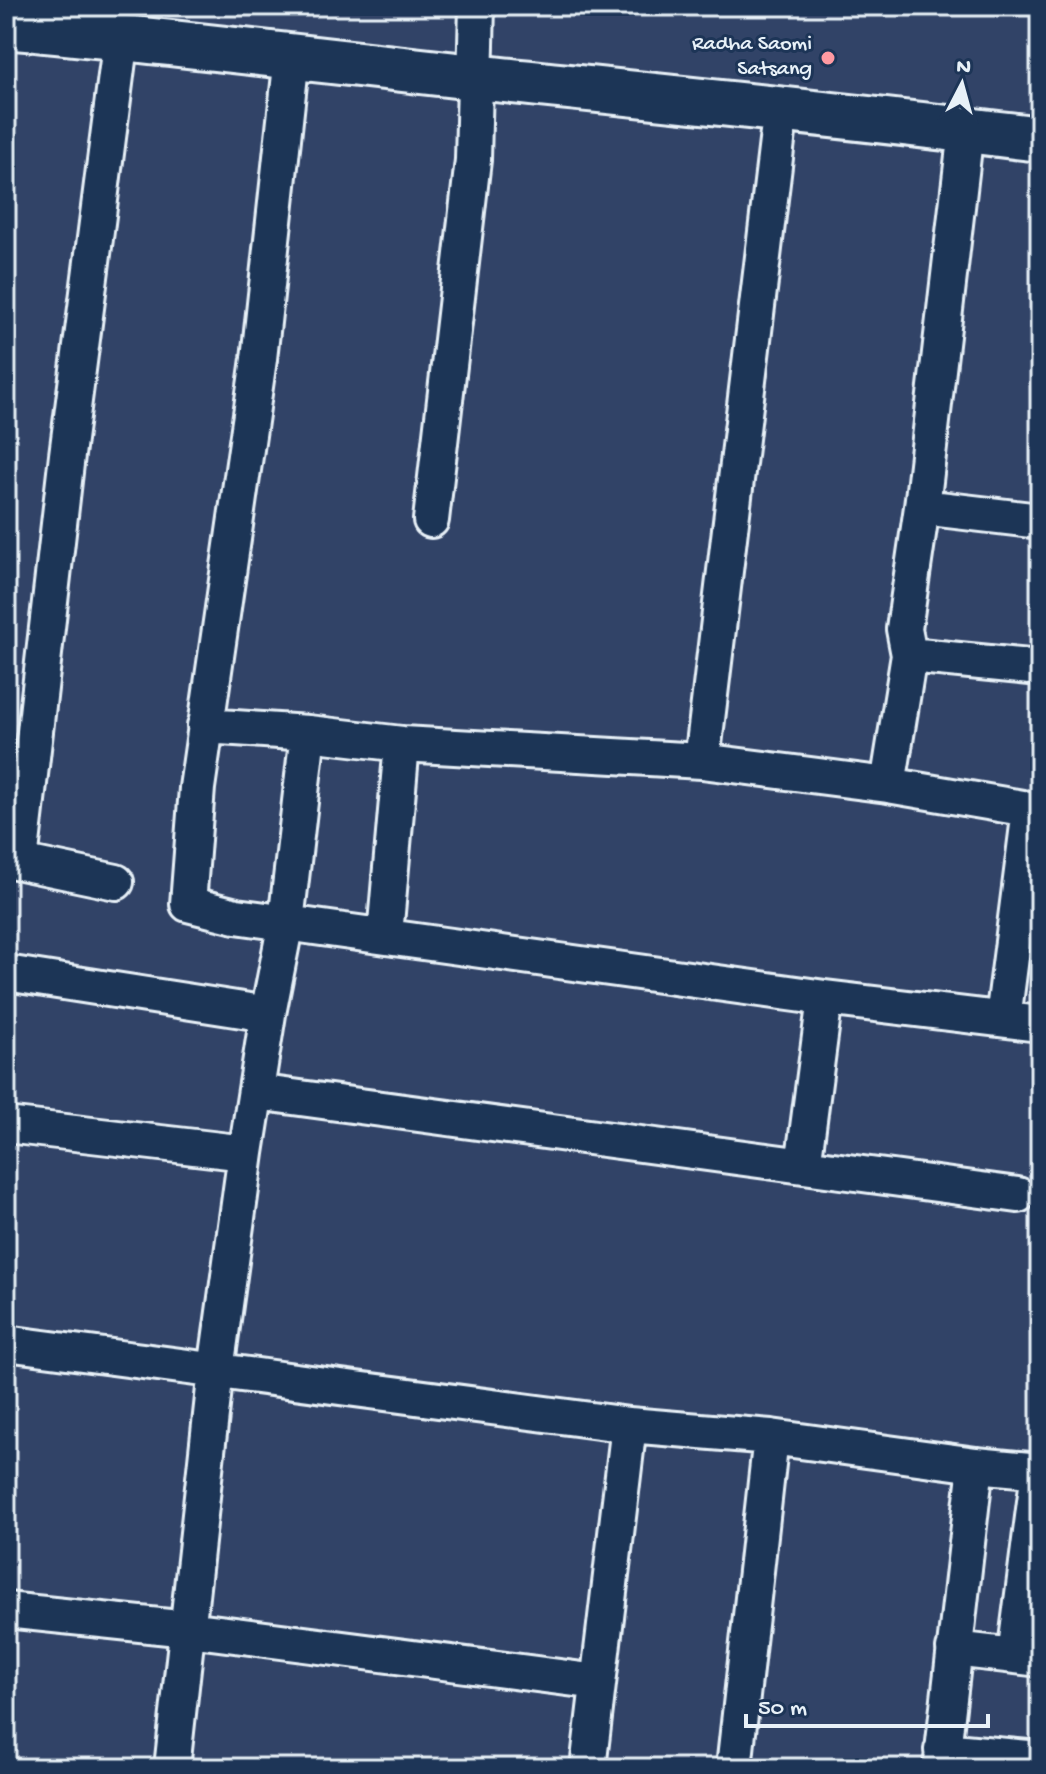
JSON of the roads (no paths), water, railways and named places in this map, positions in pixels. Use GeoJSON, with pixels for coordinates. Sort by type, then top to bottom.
{"type":"FeatureCollection","features":[{"type":"Feature","properties":{"kind":"street"},"geometry":{"type":"LineString","coordinates":[[431,520],[473,160],[477,6]]}},
{"type":"Feature","properties":{"kind":"street"},"geometry":{"type":"LineString","coordinates":[[6,26],[781,108],[1040,139]]}},
{"type":"Feature","properties":{"kind":"street"},"geometry":{"type":"LineString","coordinates":[[116,882],[13,860],[121,37]]}},
{"type":"Feature","properties":{"kind":"street"},"geometry":{"type":"LineString","coordinates":[[292,56],[259,359],[197,788],[188,904],[236,916],[825,998],[1040,1024]]}},
{"type":"Feature","properties":{"kind":"street"},"geometry":{"type":"LineString","coordinates":[[702,761],[781,108]]}},
{"type":"Feature","properties":{"kind":"street"},"geometry":{"type":"LineString","coordinates":[[888,785],[909,655],[904,629],[922,507],[966,130]]}},
{"type":"Feature","properties":{"kind":"street"},"geometry":{"type":"LineString","coordinates":[[922,507],[1040,521]]}},
{"type":"Feature","properties":{"kind":"street"},"geometry":{"type":"LineString","coordinates":[[909,655],[1040,668]]}},
{"type":"Feature","properties":{"kind":"street"},"geometry":{"type":"LineString","coordinates":[[205,726],[308,733],[402,744],[702,761],[888,785],[1035,811],[1003,1019]]}},
{"type":"Feature","properties":{"kind":"street"},"geometry":{"type":"LineString","coordinates":[[172,1768],[216,1370],[246,1153],[286,922],[308,733]]}},
{"type":"Feature","properties":{"kind":"street"},"geometry":{"type":"LineString","coordinates":[[385,935],[402,744]]}},
{"type":"Feature","properties":{"kind":"street"},"geometry":{"type":"LineString","coordinates":[[6,973],[268,1014]]}},
{"type":"Feature","properties":{"kind":"street"},"geometry":{"type":"LineString","coordinates":[[803,1166],[825,998]]}},
{"type":"Feature","properties":{"kind":"street"},"geometry":{"type":"LineString","coordinates":[[256,1092],[1018,1195]]}},
{"type":"Feature","properties":{"kind":"street"},"geometry":{"type":"LineString","coordinates":[[6,1125],[246,1153]]}},
{"type":"Feature","properties":{"kind":"street"},"geometry":{"type":"LineString","coordinates":[[6,1343],[629,1425],[771,1437],[1039,1471],[1027,1658],[954,1649]]}},
{"type":"Feature","properties":{"kind":"street"},"geometry":{"type":"LineString","coordinates":[[588,1768],[629,1425]]}},
{"type":"Feature","properties":{"kind":"street"},"geometry":{"type":"LineString","coordinates":[[734,1768],[771,1437]]}},
{"type":"Feature","properties":{"kind":"street"},"geometry":{"type":"LineString","coordinates":[[976,1465],[941,1759],[1040,1759]]}},
{"type":"Feature","properties":{"kind":"street"},"geometry":{"type":"LineString","coordinates":[[6,1610],[188,1629],[598,1682]]}},
{"type":"Feature","properties":{"kind":"place","name":"Radha Saomi Satsang"},"geometry":{"type":"Point","coordinates":[828,58]}}]}
